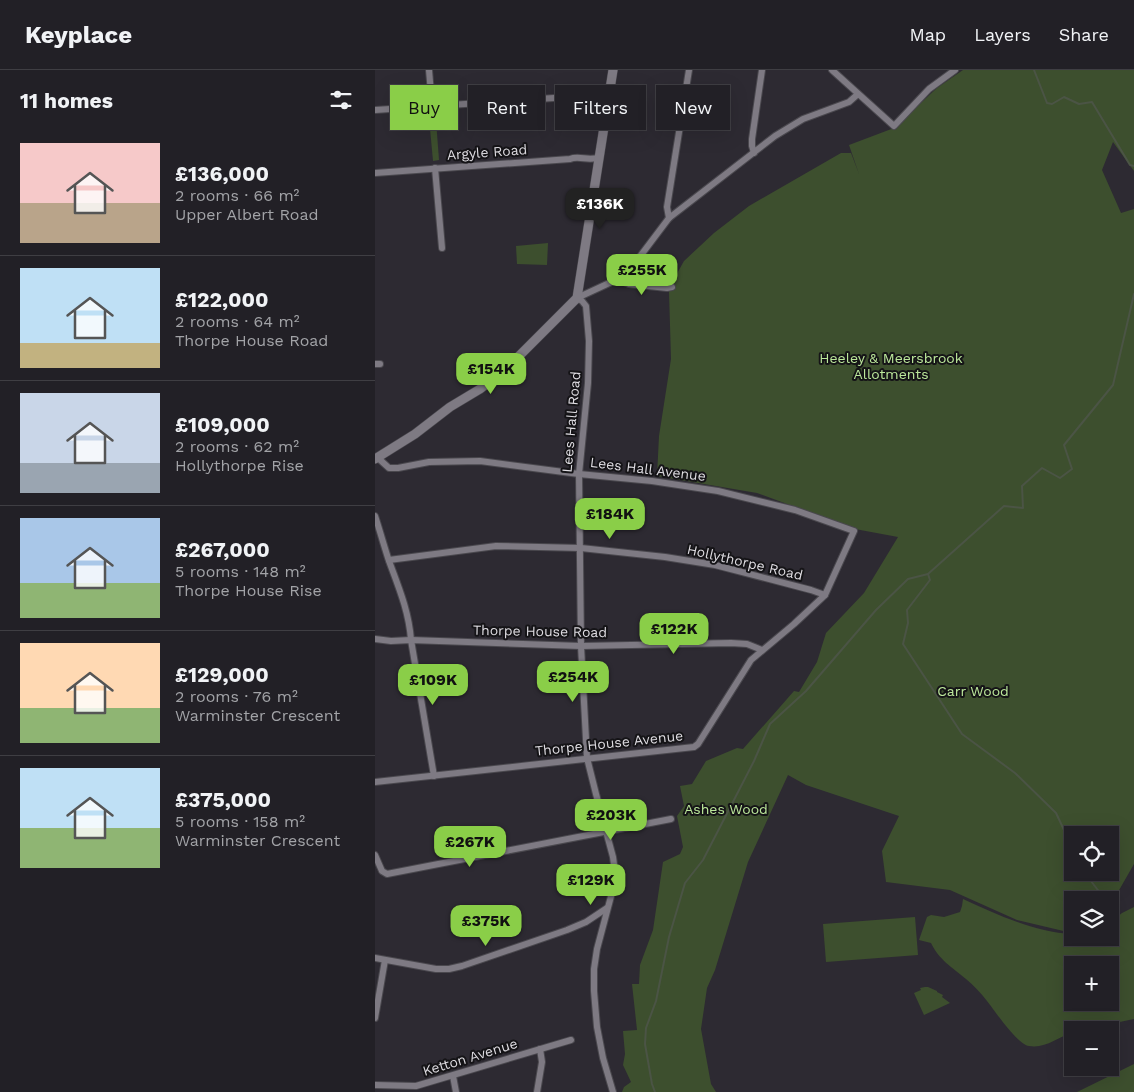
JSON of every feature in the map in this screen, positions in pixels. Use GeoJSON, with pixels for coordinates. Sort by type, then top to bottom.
{"type":"FeatureCollection","features":[{"type":"Feature","properties":{"kind":"street"},"geometry":{"type":"LineString","coordinates":[[429,70],[430,85]]}},
{"type":"Feature","properties":{"kind":"street"},"geometry":{"type":"LineString","coordinates":[[577,298],[613,70]]}},
{"type":"Feature","properties":{"kind":"street"},"geometry":{"type":"LineString","coordinates":[[669,218],[667,207],[689,70]]}},
{"type":"Feature","properties":{"kind":"street"},"geometry":{"type":"LineString","coordinates":[[754,152],[752,139],[762,70]]}},
{"type":"Feature","properties":{"kind":"street"},"geometry":{"type":"LineString","coordinates":[[832,70],[894,126],[929,89],[955,70]]}},
{"type":"Feature","properties":{"kind":"street"},"geometry":{"type":"LineString","coordinates":[[376,459],[415,434],[450,407],[505,370],[577,298],[620,278],[629,271],[669,218],[754,152],[788,127],[803,119],[849,102],[858,94]]}},
{"type":"Feature","properties":{"kind":"street"},"geometry":{"type":"LineString","coordinates":[[458,104],[555,98]]}},
{"type":"Feature","properties":{"kind":"street"},"geometry":{"type":"LineString","coordinates":[[375,110],[390,109]]}},
{"type":"Feature","properties":{"kind":"street","name":"Argyle Road"},"geometry":{"type":"LineString","coordinates":[[375,173],[570,160],[574,157],[593,160],[599,157]]}},
{"type":"Feature","properties":{"kind":"street"},"geometry":{"type":"LineString","coordinates":[[435,168],[442,248]]}},
{"type":"Feature","properties":{"kind":"street"},"geometry":{"type":"LineString","coordinates":[[620,278],[629,284],[672,287]]}},
{"type":"Feature","properties":{"kind":"street","name":"Lees Hall Road"},"geometry":{"type":"LineString","coordinates":[[577,298],[586,306],[589,341],[588,383],[579,474],[581,646],[587,758],[613,857],[615,872],[614,885],[597,949],[594,969],[597,1027],[601,1050],[612,1088]]}},
{"type":"Feature","properties":{"kind":"street","name":"Lees Hall Avenue"},"geometry":{"type":"LineString","coordinates":[[376,459],[389,468],[429,462],[480,461],[718,490],[795,510],[854,531]]}},
{"type":"Feature","properties":{"kind":"street"},"geometry":{"type":"LineString","coordinates":[[375,519],[410,623],[411,640],[434,776]]}},
{"type":"Feature","properties":{"kind":"street","name":"Thorpe House Avenue"},"geometry":{"type":"LineString","coordinates":[[375,782],[694,747],[698,744],[751,660],[825,595],[854,531]]}},
{"type":"Feature","properties":{"kind":"street","name":"Hollythorpe Road"},"geometry":{"type":"LineString","coordinates":[[389,560],[496,546],[581,548],[665,557],[715,565],[825,595]]}},
{"type":"Feature","properties":{"kind":"street","name":"Thorpe House Road"},"geometry":{"type":"LineString","coordinates":[[375,639],[581,646],[731,643],[747,644],[762,650]]}},
{"type":"Feature","properties":{"kind":"street"},"geometry":{"type":"LineString","coordinates":[[375,854],[381,871],[387,874],[671,819]]}},
{"type":"Feature","properties":{"kind":"street"},"geometry":{"type":"LineString","coordinates":[[375,958],[436,969],[449,969],[567,930],[586,922],[607,908]]}},
{"type":"Feature","properties":{"kind":"street"},"geometry":{"type":"LineString","coordinates":[[375,1018],[385,960]]}},
{"type":"Feature","properties":{"kind":"street","name":"Ketton Avenue"},"geometry":{"type":"LineString","coordinates":[[375,1085],[413,1087],[571,1040]]}},
{"type":"Feature","properties":{"kind":"street"},"geometry":{"type":"LineString","coordinates":[[537,1092],[542,1062],[540,1049]]}},
{"type":"Feature","properties":{"kind":"street"},"geometry":{"type":"LineString","coordinates":[[453,1076],[456,1092]]}},
{"type":"Feature","properties":{"kind":"green space"},"geometry":{"type":"Polygon","coordinates":[[[963,70],[1134,70],[1134,171],[1113,142],[1102,170],[1121,213],[1134,209],[1134,864],[1119,891],[1064,891],[1064,931],[1017,920],[950,890],[886,882],[882,851],[899,816],[806,785],[788,775],[748,862],[715,970],[707,988],[701,1029],[711,1084],[716,1092],[622,1092],[624,1087],[631,1082],[623,1065],[625,1054],[623,1031],[637,1030],[632,984],[639,984],[640,965],[653,930],[663,862],[680,854],[683,847],[677,816],[684,806],[680,786],[692,784],[706,761],[737,748],[743,749],[794,691],[799,692],[817,662],[826,633],[864,593],[898,537],[855,529],[757,493],[657,476],[659,436],[671,359],[670,286],[684,261],[714,233],[749,206],[841,153],[851,153],[859,174],[849,145],[894,128],[937,88],[963,70]]]}},
{"type":"Feature","properties":{"kind":"green space"},"geometry":{"type":"Polygon","coordinates":[[[430,130],[437,130],[439,160],[433,161],[430,130]]]}},
{"type":"Feature","properties":{"kind":"green space"},"geometry":{"type":"Polygon","coordinates":[[[548,243],[547,265],[517,264],[516,246],[548,243]]]}},
{"type":"Feature","properties":{"kind":"green space"},"geometry":{"type":"Polygon","coordinates":[[[963,899],[1016,922],[1064,933],[1064,946],[1119,946],[1119,916],[1134,907],[1134,1019],[1119,1022],[1064,1021],[1064,1036],[1041,1046],[1024,1044],[1013,1034],[977,989],[942,959],[931,943],[919,940],[927,917],[931,915],[944,917],[960,912],[963,899]]]}},
{"type":"Feature","properties":{"kind":"green space"},"geometry":{"type":"Polygon","coordinates":[[[915,917],[918,955],[826,962],[823,924],[915,917]]]}},
{"type":"Feature","properties":{"kind":"green space"},"geometry":{"type":"Polygon","coordinates":[[[928,987],[943,995],[942,997],[950,1003],[924,1015],[914,993],[921,990],[920,988],[928,987]]]}},
{"type":"Feature","properties":{"kind":"green space"},"geometry":{"type":"Polygon","coordinates":[[[1134,1064],[1134,1092],[1077,1092],[1110,1076],[1119,1076],[1119,1071],[1134,1064]]]}},
{"type":"Feature","properties":{"kind":"waterway"},"geometry":{"type":"LineString","coordinates":[[1034,70],[1047,103],[1052,104],[1064,97],[1079,104],[1092,102],[1130,165],[1134,166]]}},
{"type":"Feature","properties":{"kind":"waterway"},"geometry":{"type":"LineString","coordinates":[[655,1092],[645,1044],[646,1028],[656,1001],[669,937],[685,883],[703,860],[754,761],[770,724],[806,691],[876,610],[908,579],[928,574],[1004,506],[1023,508],[1022,486],[1042,468],[1060,478],[1072,469],[1064,445],[1113,385],[1134,294]]}},
{"type":"Feature","properties":{"kind":"waterway"},"geometry":{"type":"LineString","coordinates":[[928,574],[930,580],[907,610],[908,623],[903,644],[962,734],[1015,773],[1056,813],[1064,830]]}},
{"type":"Feature","properties":{"kind":"waterway"},"geometry":{"type":"LineString","coordinates":[[1091,881],[1099,891]]}},
{"type":"Feature","properties":{"kind":"park label","name":"Heeley & Meersbrook Allotments"},"geometry":{"type":"Point","coordinates":[891,366]}},
{"type":"Feature","properties":{"kind":"park label","name":"Carr Wood"},"geometry":{"type":"Point","coordinates":[973,691]}},
{"type":"Feature","properties":{"kind":"park label","name":"Ashes Wood"},"geometry":{"type":"Point","coordinates":[726,809]}}]}
